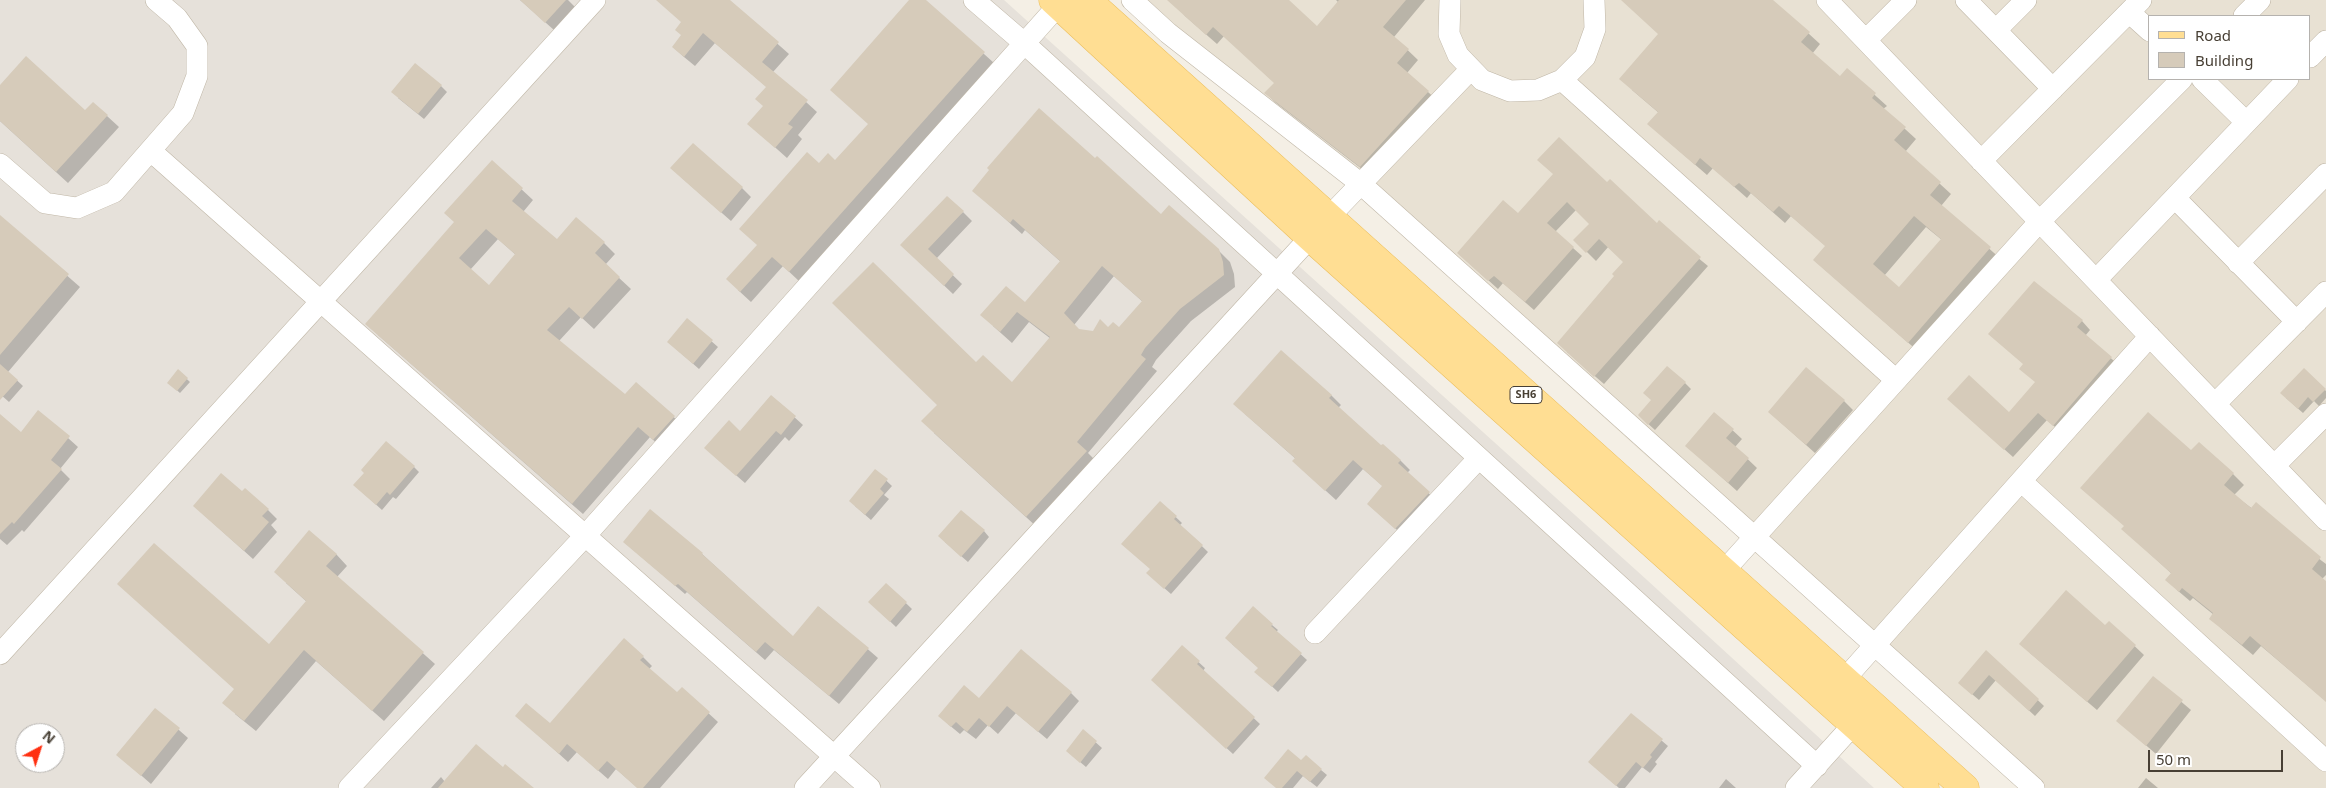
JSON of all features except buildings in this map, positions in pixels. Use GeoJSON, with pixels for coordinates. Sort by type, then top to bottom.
{"type":"FeatureCollection","features":[{"type":"Feature","properties":{"kind":"main road","name":"SH6"},"geometry":{"type":"LineString","coordinates":[[1087,0],[1328,218],[1714,581]]}},
{"type":"Feature","properties":{"kind":"main road","name":"SH6"},"geometry":{"type":"LineString","coordinates":[[1058,2],[1310,237],[1714,581],[1863,714],[1965,788]]}},
{"type":"Feature","properties":{"kind":"main road","name":"SH6"},"geometry":{"type":"LineString","coordinates":[[1863,714],[1925,788]]}},
{"type":"Feature","properties":{"kind":"street"},"geometry":{"type":"LineString","coordinates":[[0,164],[45,203],[77,208],[114,192],[183,113],[197,76],[197,46],[177,18],[156,0]]}},
{"type":"Feature","properties":{"kind":"street"},"geometry":{"type":"LineString","coordinates":[[0,654],[595,0]]}},
{"type":"Feature","properties":{"kind":"street"},"geometry":{"type":"LineString","coordinates":[[974,0],[1024,43],[1817,766]]}},
{"type":"Feature","properties":{"kind":"street"},"geometry":{"type":"LineString","coordinates":[[1132,0],[1168,33],[1361,184],[2034,788]]}},
{"type":"Feature","properties":{"kind":"street"},"geometry":{"type":"LineString","coordinates":[[1450,0],[1449,34],[1458,55],[1482,80],[1510,90],[1538,90],[1562,80],[1585,57],[1595,29],[1594,0]]}},
{"type":"Feature","properties":{"kind":"street"},"geometry":{"type":"LineString","coordinates":[[1827,0],[2326,519]]}},
{"type":"Feature","properties":{"kind":"street"},"geometry":{"type":"LineString","coordinates":[[1866,40],[1906,0]]}},
{"type":"Feature","properties":{"kind":"street"},"geometry":{"type":"LineString","coordinates":[[1966,0],[2053,89]]}},
{"type":"Feature","properties":{"kind":"street"},"geometry":{"type":"LineString","coordinates":[[1996,30],[2026,0]]}},
{"type":"Feature","properties":{"kind":"street"},"geometry":{"type":"LineString","coordinates":[[2245,15],[2260,0]]}},
{"type":"Feature","properties":{"kind":"street"},"geometry":{"type":"LineString","coordinates":[[349,788],[585,536],[1024,43],[1058,2]]}},
{"type":"Feature","properties":{"kind":"street"},"geometry":{"type":"LineString","coordinates":[[1981,161],[2135,6],[2148,28]]}},
{"type":"Feature","properties":{"kind":"street"},"geometry":{"type":"LineString","coordinates":[[2311,56],[2326,41]]}},
{"type":"Feature","properties":{"kind":"street"},"geometry":{"type":"LineString","coordinates":[[805,788],[1310,237],[1471,69]]}},
{"type":"Feature","properties":{"kind":"street"},"geometry":{"type":"LineString","coordinates":[[1562,80],[1896,380]]}},
{"type":"Feature","properties":{"kind":"street"},"geometry":{"type":"LineString","coordinates":[[1714,581],[2040,222],[2181,80]]}},
{"type":"Feature","properties":{"kind":"street"},"geometry":{"type":"LineString","coordinates":[[2203,80],[2245,121]]}},
{"type":"Feature","properties":{"kind":"street"},"geometry":{"type":"LineString","coordinates":[[2096,280],[2175,198],[2245,121],[2287,80]]}},
{"type":"Feature","properties":{"kind":"street"},"geometry":{"type":"LineString","coordinates":[[151,151],[870,788]]}},
{"type":"Feature","properties":{"kind":"street"},"geometry":{"type":"LineString","coordinates":[[2238,263],[2326,174]]}},
{"type":"Feature","properties":{"kind":"street"},"geometry":{"type":"LineString","coordinates":[[2175,198],[2296,322]]}},
{"type":"Feature","properties":{"kind":"street"},"geometry":{"type":"LineString","coordinates":[[2215,404],[2326,292]]}},
{"type":"Feature","properties":{"kind":"street"},"geometry":{"type":"LineString","coordinates":[[1836,689],[2150,336]]}},
{"type":"Feature","properties":{"kind":"street"},"geometry":{"type":"LineString","coordinates":[[2274,466],[2326,414]]}},
{"type":"Feature","properties":{"kind":"street"},"geometry":{"type":"LineString","coordinates":[[1315,633],[1479,458]]}},
{"type":"Feature","properties":{"kind":"street"},"geometry":{"type":"LineString","coordinates":[[2021,481],[2326,761]]}},
{"type":"Feature","properties":{"kind":"street"},"geometry":{"type":"LineString","coordinates":[[1796,788],[1863,714]]}},
{"type":"Feature","properties":{"kind":"shaded area"},"geometry":{"type":"Polygon","coordinates":[[[0,0],[1004,0],[1647,580],[1874,788],[0,788],[0,0]]]}},
{"type":"Feature","properties":{"kind":"shaded area"},"geometry":{"type":"Polygon","coordinates":[[[1143,0],[2326,0],[2326,788],[2022,788],[1641,451],[1143,0]]]}}]}
